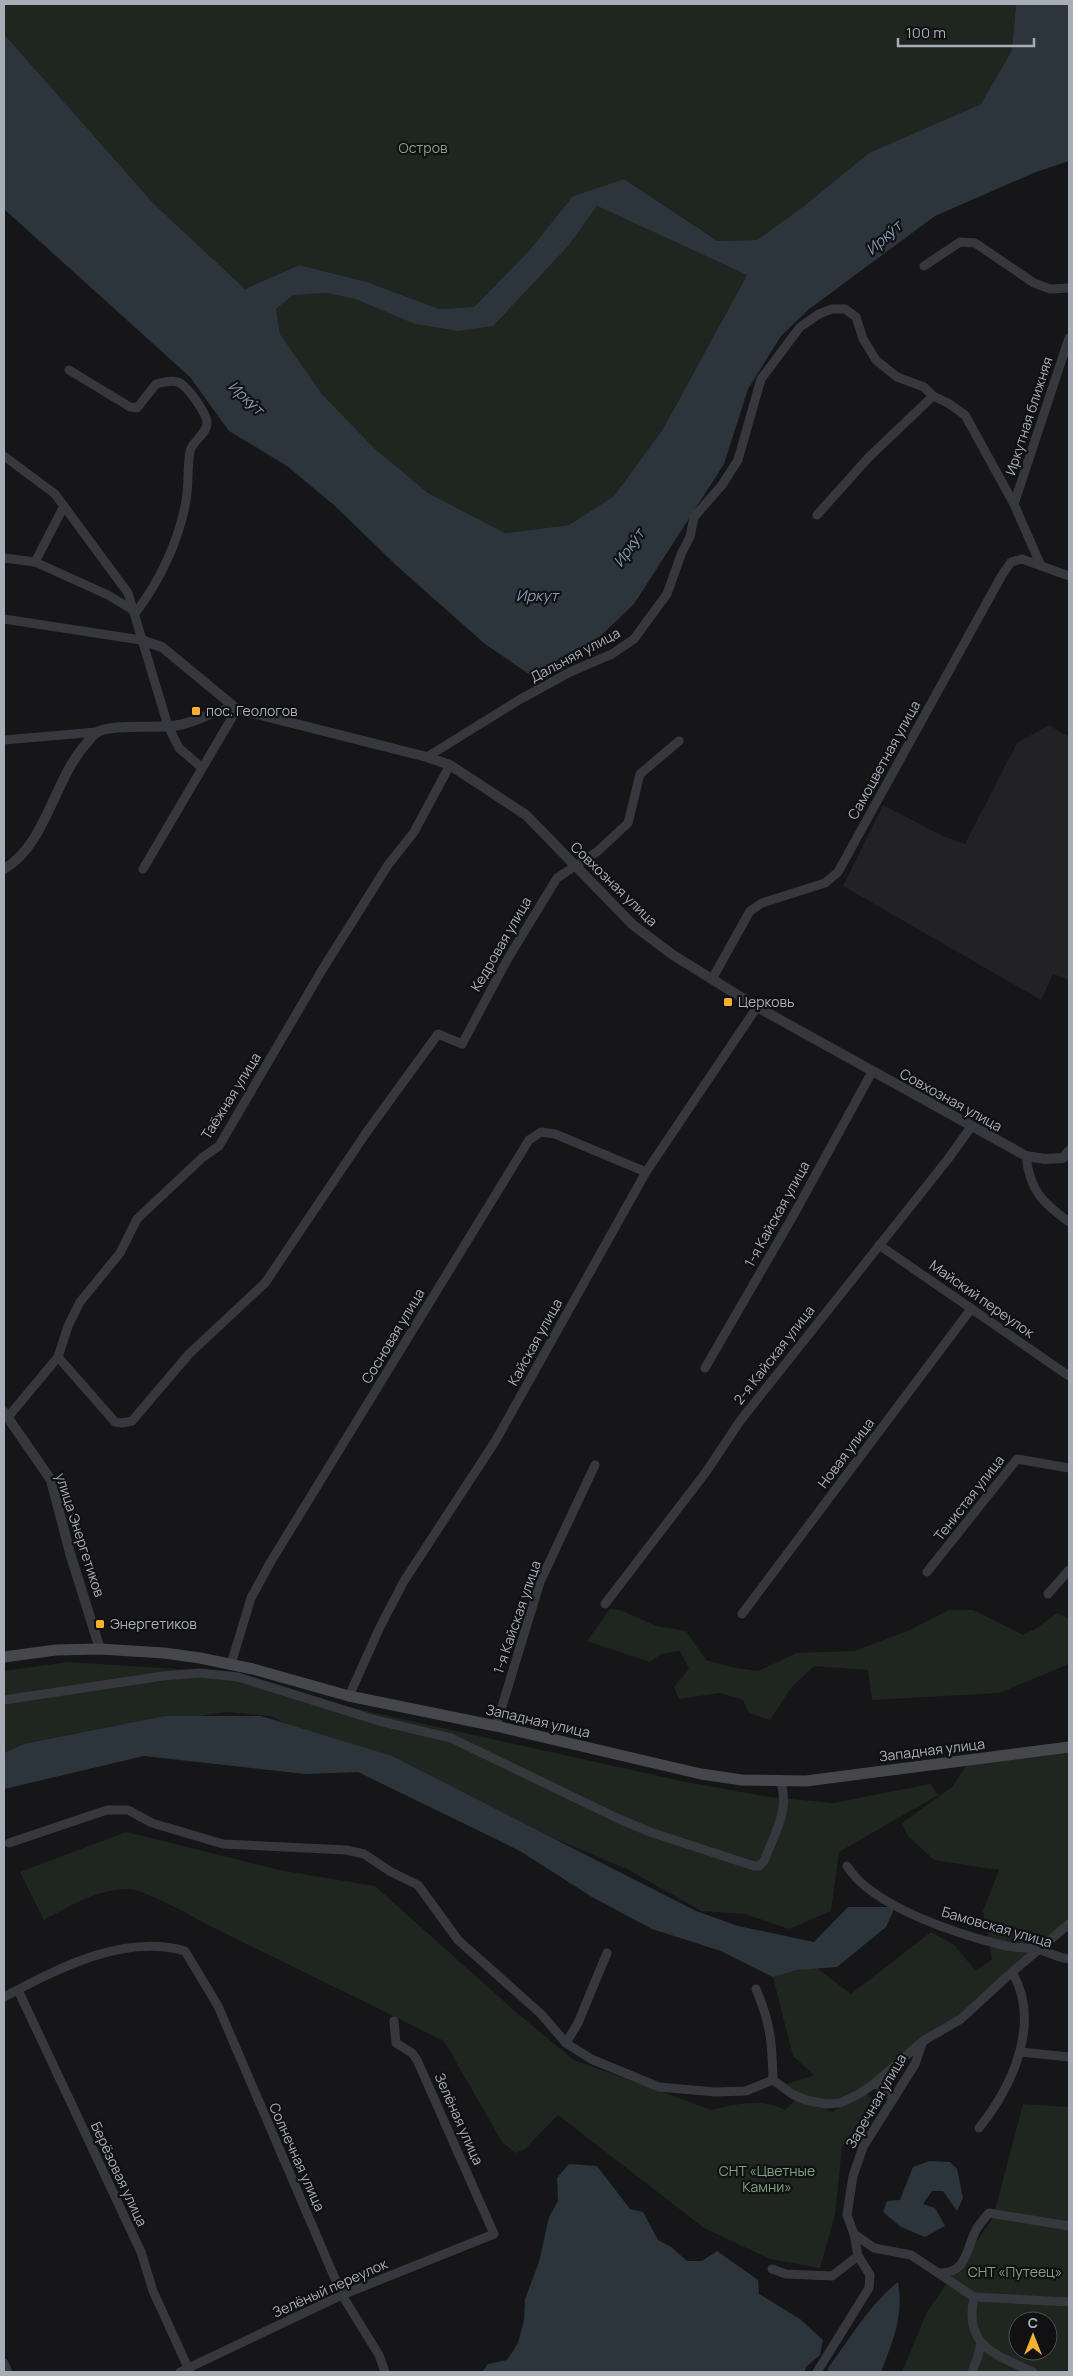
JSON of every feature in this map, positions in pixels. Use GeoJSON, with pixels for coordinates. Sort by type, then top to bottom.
{"type":"FeatureCollection","features":[{"type":"Feature","properties":{"kind":"main road","name":"Западная улица"},"geometry":{"type":"LineString","coordinates":[[4,1657],[56,1650],[100,1649],[164,1653],[231,1664],[349,1696],[496,1726],[701,1774],[742,1780],[806,1781],[1069,1747]]}},
{"type":"Feature","properties":{"kind":"street"},"geometry":{"type":"LineString","coordinates":[[924,266],[960,242],[975,243],[1034,284],[1050,289],[1069,288]]}},
{"type":"Feature","properties":{"kind":"street","name":"Дальняя улица"},"geometry":{"type":"LineString","coordinates":[[427,757],[519,700],[570,672],[612,654],[634,639],[667,594],[690,538],[694,517],[722,485],[738,460],[761,379],[800,327],[819,314],[832,309],[845,310],[856,317],[863,339],[876,360],[897,377],[924,387],[933,396],[948,403],[965,415],[1014,504],[1041,566]]}},
{"type":"Feature","properties":{"kind":"street","name":"Иркутная ближняя"},"geometry":{"type":"LineString","coordinates":[[1014,504],[1069,338]]}},
{"type":"Feature","properties":{"kind":"street"},"geometry":{"type":"LineString","coordinates":[[69,370],[130,407],[136,408],[156,384],[169,381],[179,382],[190,392],[207,420],[206,426],[190,450],[186,500],[176,539],[147,598],[136,612]]}},
{"type":"Feature","properties":{"kind":"street"},"geometry":{"type":"LineString","coordinates":[[817,515],[869,457],[933,396]]}},
{"type":"Feature","properties":{"kind":"street"},"geometry":{"type":"LineString","coordinates":[[4,456],[55,494],[128,593],[136,612],[141,640],[168,726],[179,748],[201,767]]}},
{"type":"Feature","properties":{"kind":"street"},"geometry":{"type":"LineString","coordinates":[[35,562],[64,506]]}},
{"type":"Feature","properties":{"kind":"street"},"geometry":{"type":"LineString","coordinates":[[4,558],[35,562],[108,595],[136,612]]}},
{"type":"Feature","properties":{"kind":"street","name":"Самоцветная улица"},"geometry":{"type":"LineString","coordinates":[[712,979],[750,911],[762,903],[825,883],[838,872],[1002,575],[1011,562],[1022,559],[1069,576]]}},
{"type":"Feature","properties":{"kind":"street"},"geometry":{"type":"LineString","coordinates":[[4,619],[141,640]]}},
{"type":"Feature","properties":{"kind":"street","name":"Совхозная улица"},"geometry":{"type":"LineString","coordinates":[[141,640],[162,647],[237,708],[427,757],[450,765],[526,814],[632,925],[673,955],[757,1007],[1026,1156],[1045,1159],[1067,1156]]}},
{"type":"Feature","properties":{"kind":"street"},"geometry":{"type":"LineString","coordinates":[[4,740],[180,725],[221,708],[237,708]]}},
{"type":"Feature","properties":{"kind":"street"},"geometry":{"type":"LineString","coordinates":[[143,869],[237,708]]}},
{"type":"Feature","properties":{"kind":"street"},"geometry":{"type":"LineString","coordinates":[[4,869],[19,859],[36,833],[74,758],[97,732]]}},
{"type":"Feature","properties":{"kind":"street","name":"Кедровая улица"},"geometry":{"type":"LineString","coordinates":[[58,1357],[115,1422],[132,1421],[189,1354],[265,1283],[366,1133],[438,1034],[462,1044],[506,960],[557,878],[598,851],[628,823],[640,774],[679,741]]}},
{"type":"Feature","properties":{"kind":"street","name":"Таёжная улица"},"geometry":{"type":"LineString","coordinates":[[6,1414],[58,1357],[68,1326],[80,1302],[120,1253],[137,1219],[203,1157],[219,1146],[322,970],[388,865],[414,832],[450,765]]}},
{"type":"Feature","properties":{"kind":"street","name":"Кайская улица"},"geometry":{"type":"LineString","coordinates":[[349,1696],[380,1627],[404,1581],[496,1440],[646,1172],[757,1007]]}},
{"type":"Feature","properties":{"kind":"street","name":"1-я Кайская улица"},"geometry":{"type":"LineString","coordinates":[[705,1368],[793,1216],[872,1072]]}},
{"type":"Feature","properties":{"kind":"street","name":"2-я Кайская улица"},"geometry":{"type":"LineString","coordinates":[[605,1604],[706,1472],[740,1421],[948,1159],[971,1127]]}},
{"type":"Feature","properties":{"kind":"street","name":"Сосновая улица"},"geometry":{"type":"LineString","coordinates":[[231,1664],[251,1598],[270,1563],[529,1140],[541,1132],[555,1134],[646,1172]]}},
{"type":"Feature","properties":{"kind":"street"},"geometry":{"type":"LineString","coordinates":[[1026,1156],[1028,1176],[1038,1196],[1069,1222]]}},
{"type":"Feature","properties":{"kind":"street","name":"Майский переулок"},"geometry":{"type":"LineString","coordinates":[[879,1245],[1069,1376]]}},
{"type":"Feature","properties":{"kind":"street","name":"Новая улица"},"geometry":{"type":"LineString","coordinates":[[742,1614],[972,1309]]}},
{"type":"Feature","properties":{"kind":"street","name":"улица Энергетиков"},"geometry":{"type":"LineString","coordinates":[[6,1414],[51,1480],[70,1553],[100,1649]]}},
{"type":"Feature","properties":{"kind":"street","name":"Тенистая улица"},"geometry":{"type":"LineString","coordinates":[[927,1572],[1018,1460],[1069,1468]]}},
{"type":"Feature","properties":{"kind":"street","name":"1-я Кайская улица"},"geometry":{"type":"LineString","coordinates":[[496,1726],[540,1582],[595,1465]]}},
{"type":"Feature","properties":{"kind":"street"},"geometry":{"type":"LineString","coordinates":[[1048,1594],[1069,1570]]}},
{"type":"Feature","properties":{"kind":"street"},"geometry":{"type":"LineString","coordinates":[[4,1700],[163,1676],[200,1673],[238,1677],[379,1721],[451,1738],[619,1819],[650,1832],[754,1866],[760,1866],[764,1861],[785,1803],[780,1781]]}},
{"type":"Feature","properties":{"kind":"street"},"geometry":{"type":"LineString","coordinates":[[9,1843],[107,1810],[128,1810],[152,1823],[223,1844],[346,1850],[364,1854],[391,1872],[418,1885],[458,1940],[541,2014],[566,2042],[591,2059],[659,2086],[715,2092],[746,2091],[773,2080]]}},
{"type":"Feature","properties":{"kind":"street","name":"Бамовская улица"},"geometry":{"type":"LineString","coordinates":[[846,1866],[854,1878],[869,1890],[924,1919],[974,1937],[1008,1946],[1041,1950],[1055,1957],[1069,1959]]}},
{"type":"Feature","properties":{"kind":"street"},"geometry":{"type":"LineString","coordinates":[[773,2080],[799,2097],[826,2104],[840,2103],[875,2083],[923,2041],[961,2019],[1012,1972],[1041,1950],[1069,1924]]}},
{"type":"Feature","properties":{"kind":"street","name":"Солнечная улица"},"geometry":{"type":"LineString","coordinates":[[18,1990],[100,1954],[124,1948],[168,1946],[185,1951],[218,2006],[342,2295],[378,2355],[385,2372]]}},
{"type":"Feature","properties":{"kind":"street"},"geometry":{"type":"LineString","coordinates":[[566,2042],[578,2023],[607,1953]]}},
{"type":"Feature","properties":{"kind":"street"},"geometry":{"type":"LineString","coordinates":[[979,2128],[992,2112],[1021,2052],[1024,2030],[1023,2008],[1019,1983],[1012,1972]]}},
{"type":"Feature","properties":{"kind":"street"},"geometry":{"type":"LineString","coordinates":[[756,1989],[767,2014],[774,2053],[773,2080]]}},
{"type":"Feature","properties":{"kind":"street"},"geometry":{"type":"LineString","coordinates":[[4,1997],[18,1990]]}},
{"type":"Feature","properties":{"kind":"street","name":"Берёзовая улица"},"geometry":{"type":"LineString","coordinates":[[18,1990],[141,2252],[153,2292],[186,2371]]}},
{"type":"Feature","properties":{"kind":"street","name":"Зелёная улица"},"geometry":{"type":"LineString","coordinates":[[394,2021],[396,2043],[412,2052],[417,2060],[494,2234]]}},
{"type":"Feature","properties":{"kind":"street","name":"Заречная улица"},"geometry":{"type":"LineString","coordinates":[[854,2234],[847,2215],[853,2176],[863,2147],[915,2064],[923,2041]]}},
{"type":"Feature","properties":{"kind":"street"},"geometry":{"type":"LineString","coordinates":[[1021,2052],[1069,2057]]}},
{"type":"Feature","properties":{"kind":"street"},"geometry":{"type":"LineString","coordinates":[[875,2083],[894,2098]]}},
{"type":"Feature","properties":{"kind":"street"},"geometry":{"type":"LineString","coordinates":[[939,2273],[955,2271],[962,2265],[976,2230],[989,2213],[1069,2226]]}},
{"type":"Feature","properties":{"kind":"street","name":"Зелёный переулок"},"geometry":{"type":"LineString","coordinates":[[186,2371],[342,2295],[494,2234]]}},
{"type":"Feature","properties":{"kind":"street"},"geometry":{"type":"LineString","coordinates":[[817,2372],[869,2288],[870,2275],[858,2256],[854,2234]]}},
{"type":"Feature","properties":{"kind":"street"},"geometry":{"type":"LineString","coordinates":[[854,2234],[874,2248],[912,2255],[974,2297],[1069,2302]]}},
{"type":"Feature","properties":{"kind":"street"},"geometry":{"type":"LineString","coordinates":[[772,2269],[786,2274],[832,2276],[858,2256]]}},
{"type":"Feature","properties":{"kind":"street"},"geometry":{"type":"LineString","coordinates":[[974,2297],[972,2315],[975,2334],[987,2350],[1033,2372]]}},
{"type":"Feature","properties":{"kind":"street"},"geometry":{"type":"LineString","coordinates":[[972,2372],[981,2342]]}},
{"type":"Feature","properties":{"kind":"street"},"geometry":{"type":"LineString","coordinates":[[4,2363],[8,2372]]}},
{"type":"Feature","properties":{"kind":"shaded area"},"geometry":{"type":"Polygon","coordinates":[[[1049,725],[1069,737],[1069,980],[1053,974],[1041,1000],[843,886],[883,805],[945,837],[965,844],[1017,743],[1049,725]]]}},
{"type":"Feature","properties":{"kind":"green space","name":"Остров"},"geometry":{"type":"Polygon","coordinates":[[[4,4],[1016,4],[1012,50],[981,104],[869,153],[804,206],[757,240],[719,241],[624,179],[573,196],[527,253],[474,307],[439,309],[367,282],[299,265],[245,289],[154,204],[4,34],[4,4]]]}},
{"type":"Feature","properties":{"kind":"green space"},"geometry":{"type":"Polygon","coordinates":[[[597,206],[747,275],[663,429],[614,496],[569,525],[505,533],[428,493],[373,447],[322,394],[280,334],[276,309],[293,294],[326,293],[355,299],[416,324],[458,331],[569,245],[597,206]]]}},
{"type":"Feature","properties":{"kind":"green space"},"geometry":{"type":"Polygon","coordinates":[[[610,1609],[620,1610],[657,1626],[686,1631],[706,1660],[731,1667],[758,1671],[797,1653],[855,1651],[912,1629],[949,1610],[973,1610],[1023,1635],[1037,1628],[1057,1613],[1069,1618],[1069,1664],[999,1693],[872,1700],[868,1670],[814,1666],[791,1688],[770,1720],[749,1713],[743,1700],[720,1693],[679,1699],[674,1687],[689,1669],[680,1651],[661,1654],[650,1662],[587,1641],[610,1609]]]}},
{"type":"Feature","properties":{"kind":"green space"},"geometry":{"type":"Polygon","coordinates":[[[68,1662],[222,1672],[330,1703],[686,1782],[770,1797],[833,1803],[930,1784],[938,1795],[839,1852],[831,1911],[789,1929],[745,1914],[701,1911],[629,1870],[293,1728],[271,1716],[226,1712],[105,1730],[4,1753],[4,1671],[68,1662]]]}},
{"type":"Feature","properties":{"kind":"green space"},"geometry":{"type":"Polygon","coordinates":[[[1069,1747],[1069,1924],[961,2019],[923,2041],[859,2094],[826,2104],[781,2086],[814,2075],[793,2056],[773,1977],[797,1970],[817,1968],[851,1994],[931,1932],[954,1945],[976,1971],[992,1959],[983,1911],[999,1870],[934,1860],[908,1836],[902,1823],[952,1787],[970,1760],[1069,1747]]]}},
{"type":"Feature","properties":{"kind":"green space","name":"СНТ «Цветные Камни»"},"geometry":{"type":"Polygon","coordinates":[[[126,1832],[279,1870],[375,1886],[518,2014],[574,2060],[712,2110],[739,2104],[758,2103],[777,2106],[785,2110],[798,2098],[832,2112],[865,2092],[875,2101],[842,2147],[835,2215],[820,2268],[770,2259],[704,2228],[558,2115],[525,2149],[515,2153],[502,2142],[444,2041],[156,1898],[129,1889],[106,1892],[85,1899],[44,1920],[20,1872],[126,1832]]]}},
{"type":"Feature","properties":{"kind":"green space","name":"СНТ «Путеец»"},"geometry":{"type":"Polygon","coordinates":[[[1023,2104],[1069,2107],[1069,2372],[902,2372],[927,2312],[993,2218],[1023,2104]]]}},
{"type":"Feature","properties":{"kind":"water","name":"Иркут"},"geometry":{"type":"Polygon","coordinates":[[[1016,4],[1069,4],[1069,161],[1036,172],[935,216],[808,310],[781,336],[748,389],[724,464],[634,604],[591,645],[529,674],[485,644],[398,567],[335,506],[287,466],[229,431],[190,377],[4,209],[4,34],[154,204],[245,289],[299,265],[367,282],[439,309],[474,307],[527,253],[573,196],[624,179],[718,241],[757,240],[804,206],[869,153],[981,104],[1012,50],[1016,4]],[[597,206],[569,245],[493,326],[458,331],[415,324],[355,299],[326,293],[293,295],[276,309],[280,334],[322,394],[373,447],[428,493],[505,533],[569,525],[614,496],[663,429],[747,275],[597,206]]]}},
{"type":"Feature","properties":{"kind":"water"},"geometry":{"type":"Polygon","coordinates":[[[165,1716],[261,1716],[392,1756],[696,1911],[738,1926],[814,1942],[848,1907],[895,1907],[886,1927],[837,1967],[797,1970],[773,1977],[721,1951],[652,1929],[592,1897],[520,1851],[358,1772],[305,1774],[144,1756],[4,1789],[4,1753],[24,1744],[165,1716]]]}},
{"type":"Feature","properties":{"kind":"water"},"geometry":{"type":"Polygon","coordinates":[[[929,2161],[950,2162],[957,2169],[963,2198],[957,2211],[943,2191],[932,2191],[923,2204],[935,2208],[945,2226],[925,2237],[901,2227],[883,2212],[887,2201],[900,2200],[913,2167],[929,2161]]]}},
{"type":"Feature","properties":{"kind":"water"},"geometry":{"type":"Polygon","coordinates":[[[569,2164],[597,2166],[630,2209],[643,2212],[658,2240],[671,2247],[687,2261],[702,2261],[717,2251],[758,2280],[759,2294],[800,2319],[823,2340],[820,2355],[807,2366],[804,2372],[482,2372],[488,2364],[507,2360],[518,2343],[524,2320],[525,2299],[539,2262],[549,2217],[558,2201],[557,2178],[569,2164]]]}},
{"type":"Feature","properties":{"kind":"water"},"geometry":{"type":"Polygon","coordinates":[[[898,2282],[900,2306],[896,2328],[881,2372],[828,2372],[828,2368],[860,2323],[878,2301],[898,2282]]]}},
{"type":"Feature","properties":{"kind":"place","name":"пос. Геологов"},"geometry":{"type":"Point","coordinates":[196,711]}},
{"type":"Feature","properties":{"kind":"place","name":"Церковь"},"geometry":{"type":"Point","coordinates":[728,1002]}},
{"type":"Feature","properties":{"kind":"place","name":"Энергетиков"},"geometry":{"type":"Point","coordinates":[100,1624]}},
{"type":"Feature","properties":{"kind":"water label","name":"Ирку́т"},"geometry":{"type":"Point","coordinates":[884,238]}},
{"type":"Feature","properties":{"kind":"water label","name":"Ирку́т"},"geometry":{"type":"Point","coordinates":[246,398]}},
{"type":"Feature","properties":{"kind":"water label","name":"Ирку́т"},"geometry":{"type":"Point","coordinates":[629,548]}}]}
